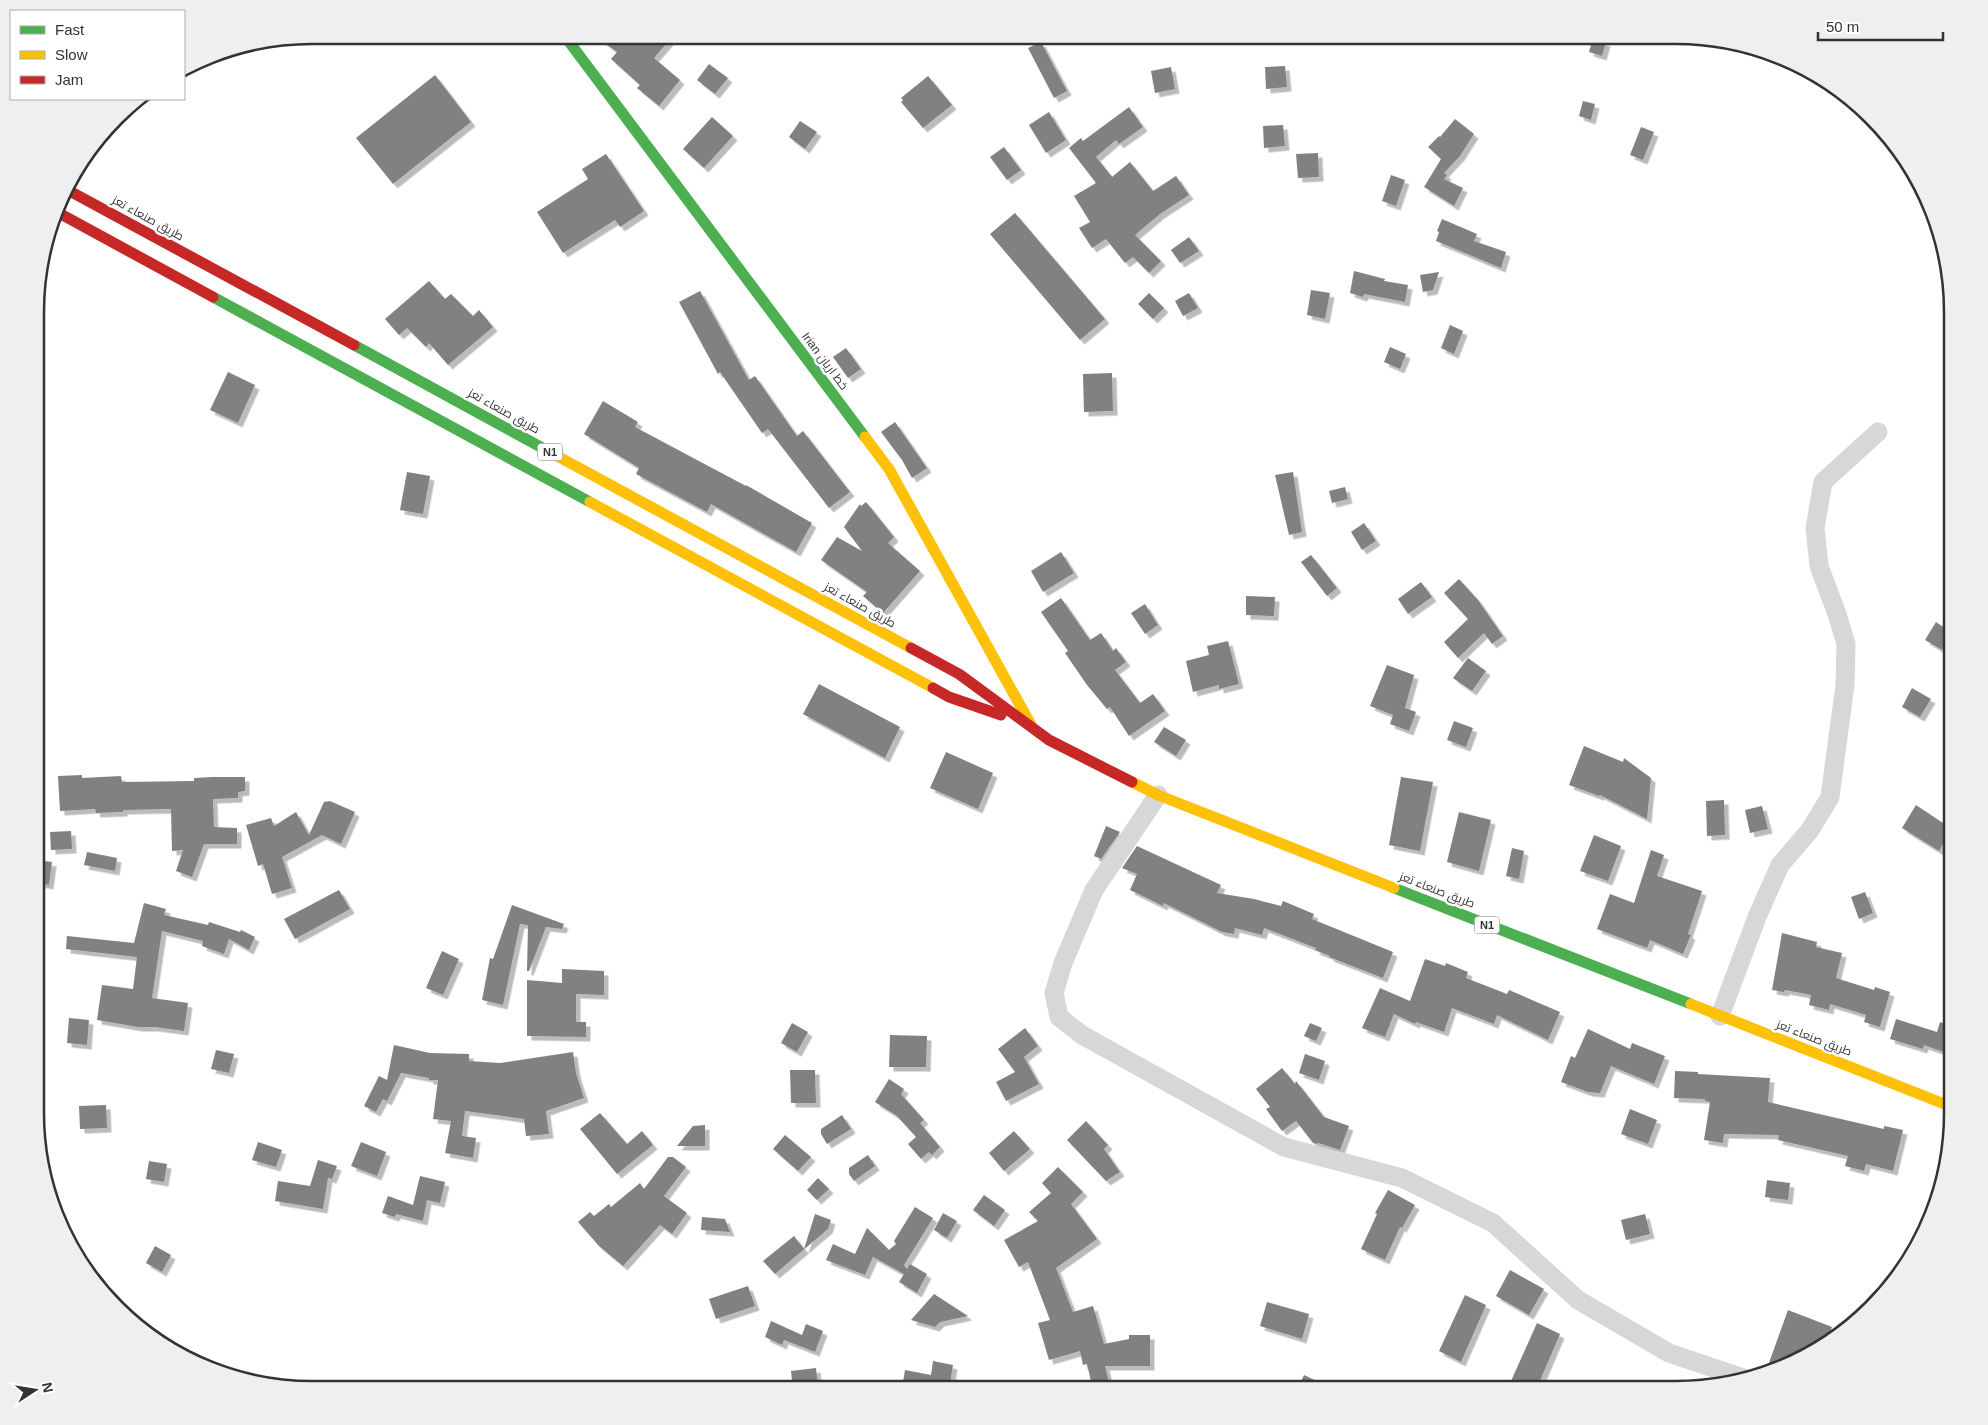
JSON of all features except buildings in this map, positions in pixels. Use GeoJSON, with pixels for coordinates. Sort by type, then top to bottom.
{"type":"FeatureCollection","features":[{"type":"Feature","properties":{"kind":"main road","name":"Irian خط اريان"},"geometry":{"type":"LineString","coordinates":[[571,44],[889,469],[1031,725]]}},
{"type":"Feature","properties":{"kind":"main road","name":"طريق صنعاء تعز"},"geometry":{"type":"LineString","coordinates":[[72,192],[959,674],[1049,740],[1158,795],[1944,1104]]}},
{"type":"Feature","properties":{"kind":"main road","name":"طريق صنعاء تعز"},"geometry":{"type":"LineString","coordinates":[[62,215],[949,697],[1031,725]]}},
{"type":"Feature","properties":{"kind":"street"},"geometry":{"type":"LineString","coordinates":[[1720,1016],[1757,917],[1780,865],[1810,830],[1830,797],[1845,685],[1846,644],[1819,566],[1815,528],[1823,482],[1878,432]]}},
{"type":"Feature","properties":{"kind":"street"},"geometry":{"type":"LineString","coordinates":[[1158,795],[1094,890],[1063,963],[1054,993],[1059,1017],[1082,1035],[1284,1147],[1402,1178],[1494,1223],[1578,1300],[1669,1353],[1734,1375]]}},
{"type":"Feature","properties":{"kind":"traffic: fast"},"geometry":{"type":"LineString","coordinates":[[571,44],[865,437]]}},
{"type":"Feature","properties":{"kind":"traffic: fast"},"geometry":{"type":"LineString","coordinates":[[213,297],[590,502]]}},
{"type":"Feature","properties":{"kind":"traffic: fast"},"geometry":{"type":"LineString","coordinates":[[354,345],[559,457]]}},
{"type":"Feature","properties":{"kind":"traffic: fast"},"geometry":{"type":"LineString","coordinates":[[1394,888],[1691,1004]]}},
{"type":"Feature","properties":{"kind":"traffic: slow"},"geometry":{"type":"LineString","coordinates":[[865,437],[889,469],[1031,725]]}},
{"type":"Feature","properties":{"kind":"traffic: slow"},"geometry":{"type":"LineString","coordinates":[[559,457],[911,648]]}},
{"type":"Feature","properties":{"kind":"traffic: slow"},"geometry":{"type":"LineString","coordinates":[[590,502],[933,688]]}},
{"type":"Feature","properties":{"kind":"traffic: slow"},"geometry":{"type":"LineString","coordinates":[[1132,782],[1158,795],[1394,888]]}},
{"type":"Feature","properties":{"kind":"traffic: slow"},"geometry":{"type":"LineString","coordinates":[[1691,1004],[1944,1104]]}},
{"type":"Feature","properties":{"kind":"traffic: jam"},"geometry":{"type":"LineString","coordinates":[[72,192],[354,345]]}},
{"type":"Feature","properties":{"kind":"traffic: jam"},"geometry":{"type":"LineString","coordinates":[[62,215],[213,297]]}},
{"type":"Feature","properties":{"kind":"traffic: jam"},"geometry":{"type":"LineString","coordinates":[[911,648],[959,674],[1049,740],[1132,782]]}},
{"type":"Feature","properties":{"kind":"traffic: jam"},"geometry":{"type":"LineString","coordinates":[[933,688],[949,697],[1001,715]]}}]}
